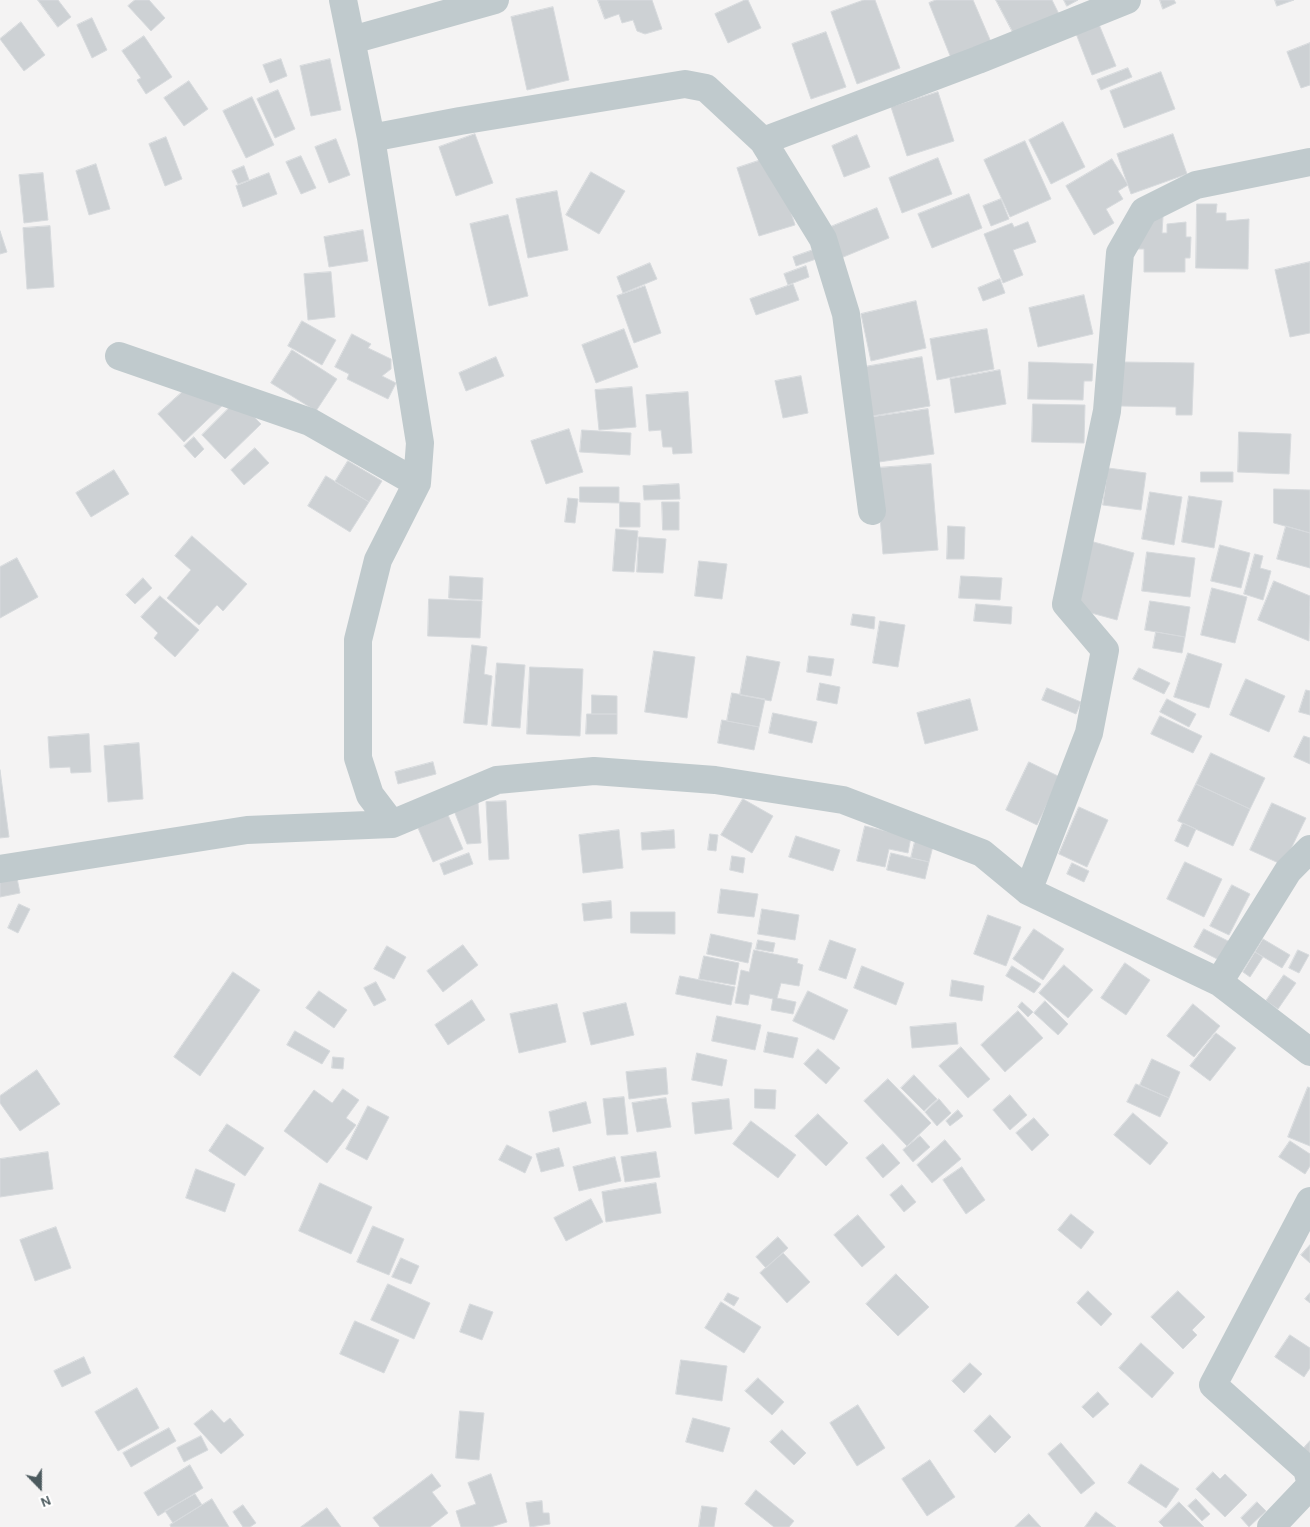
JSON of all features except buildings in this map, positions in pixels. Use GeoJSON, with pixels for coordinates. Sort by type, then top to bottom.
{"type":"FeatureCollection","features":[{"type":"Feature","properties":{"kind":"street"},"geometry":{"type":"LineString","coordinates":[[343,0],[371,138],[420,443],[417,483],[378,560],[358,640],[358,758],[370,795],[392,824]]}},
{"type":"Feature","properties":{"kind":"street"},"geometry":{"type":"LineString","coordinates":[[352,40],[495,0]]}},
{"type":"Feature","properties":{"kind":"street"},"geometry":{"type":"LineString","coordinates":[[763,141],[978,60],[1127,0]]}},
{"type":"Feature","properties":{"kind":"street"},"geometry":{"type":"LineString","coordinates":[[371,138],[460,120],[685,84],[706,88],[763,141],[823,239],[846,314],[872,511]]}},
{"type":"Feature","properties":{"kind":"street"},"geometry":{"type":"LineString","coordinates":[[1028,891],[1089,733],[1105,650],[1066,604],[1107,411],[1120,253],[1144,211],[1196,185],[1310,162]]}},
{"type":"Feature","properties":{"kind":"street"},"geometry":{"type":"LineString","coordinates":[[119,356],[310,422],[417,483]]}},
{"type":"Feature","properties":{"kind":"street"},"geometry":{"type":"LineString","coordinates":[[0,869],[247,830],[392,824],[497,780],[594,771],[715,780],[842,800],[982,853],[1028,891],[1219,982],[1310,1052]]}},
{"type":"Feature","properties":{"kind":"street"},"geometry":{"type":"LineString","coordinates":[[1219,982],[1288,871],[1310,849]]}},
{"type":"Feature","properties":{"kind":"street"},"geometry":{"type":"LineString","coordinates":[[1310,1201],[1213,1385],[1307,1469],[1310,1481]]}},
{"type":"Feature","properties":{"kind":"street"},"geometry":{"type":"LineString","coordinates":[[1271,1527],[1310,1486]]}}]}
